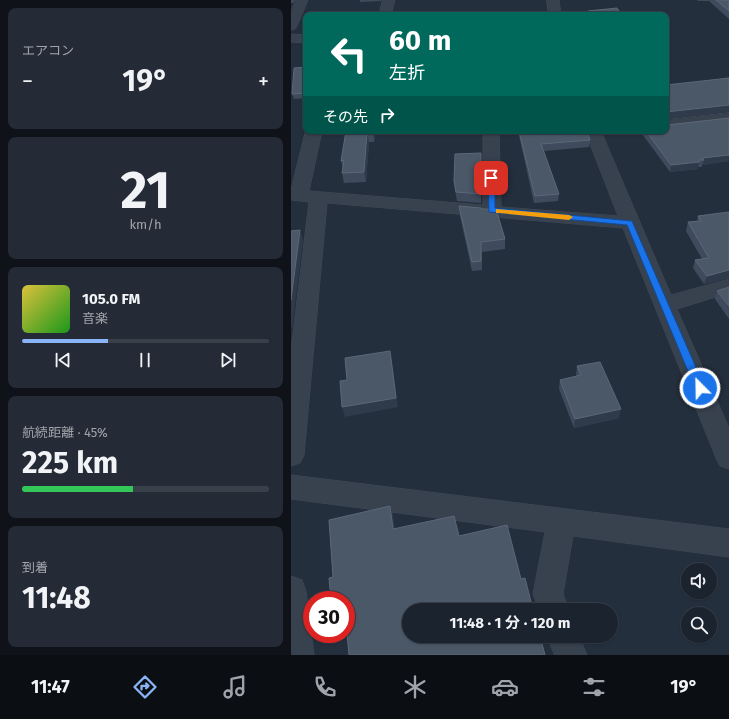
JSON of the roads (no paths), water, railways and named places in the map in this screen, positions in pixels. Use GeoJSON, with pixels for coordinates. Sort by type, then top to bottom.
{"type":"FeatureCollection","features":[{"type":"Feature","properties":{"kind":"street"},"geometry":{"type":"LineString","coordinates":[[291,26],[301,0]]}},
{"type":"Feature","properties":{"kind":"street"},"geometry":{"type":"LineString","coordinates":[[386,12],[389,0]]}},
{"type":"Feature","properties":{"kind":"street"},"geometry":{"type":"LineString","coordinates":[[553,0],[555,12]]}},
{"type":"Feature","properties":{"kind":"street"},"geometry":{"type":"LineString","coordinates":[[291,38],[303,39]]}},
{"type":"Feature","properties":{"kind":"street"},"geometry":{"type":"LineString","coordinates":[[669,125],[729,118]]}},
{"type":"Feature","properties":{"kind":"street"},"geometry":{"type":"LineString","coordinates":[[291,455],[303,196],[313,134]]}},
{"type":"Feature","properties":{"kind":"street"},"geometry":{"type":"LineString","coordinates":[[491,134],[492,210]]}},
{"type":"Feature","properties":{"kind":"street"},"geometry":{"type":"LineString","coordinates":[[600,134],[630,223],[729,458]]}},
{"type":"Feature","properties":{"kind":"street"},"geometry":{"type":"LineString","coordinates":[[303,196],[492,210],[630,223]]}},
{"type":"Feature","properties":{"kind":"street"},"geometry":{"type":"LineString","coordinates":[[664,305],[729,286]]}},
{"type":"Feature","properties":{"kind":"street"},"geometry":{"type":"LineString","coordinates":[[291,487],[729,543]]}},
{"type":"Feature","properties":{"kind":"street"},"geometry":{"type":"LineString","coordinates":[[551,603],[548,594],[561,521]]}},
{"type":"Feature","properties":{"kind":"street"},"geometry":{"type":"LineString","coordinates":[[291,591],[298,655]]}},
{"type":"Feature","properties":{"kind":"street"},"geometry":{"type":"LineString","coordinates":[[566,643],[571,655]]}}]}
